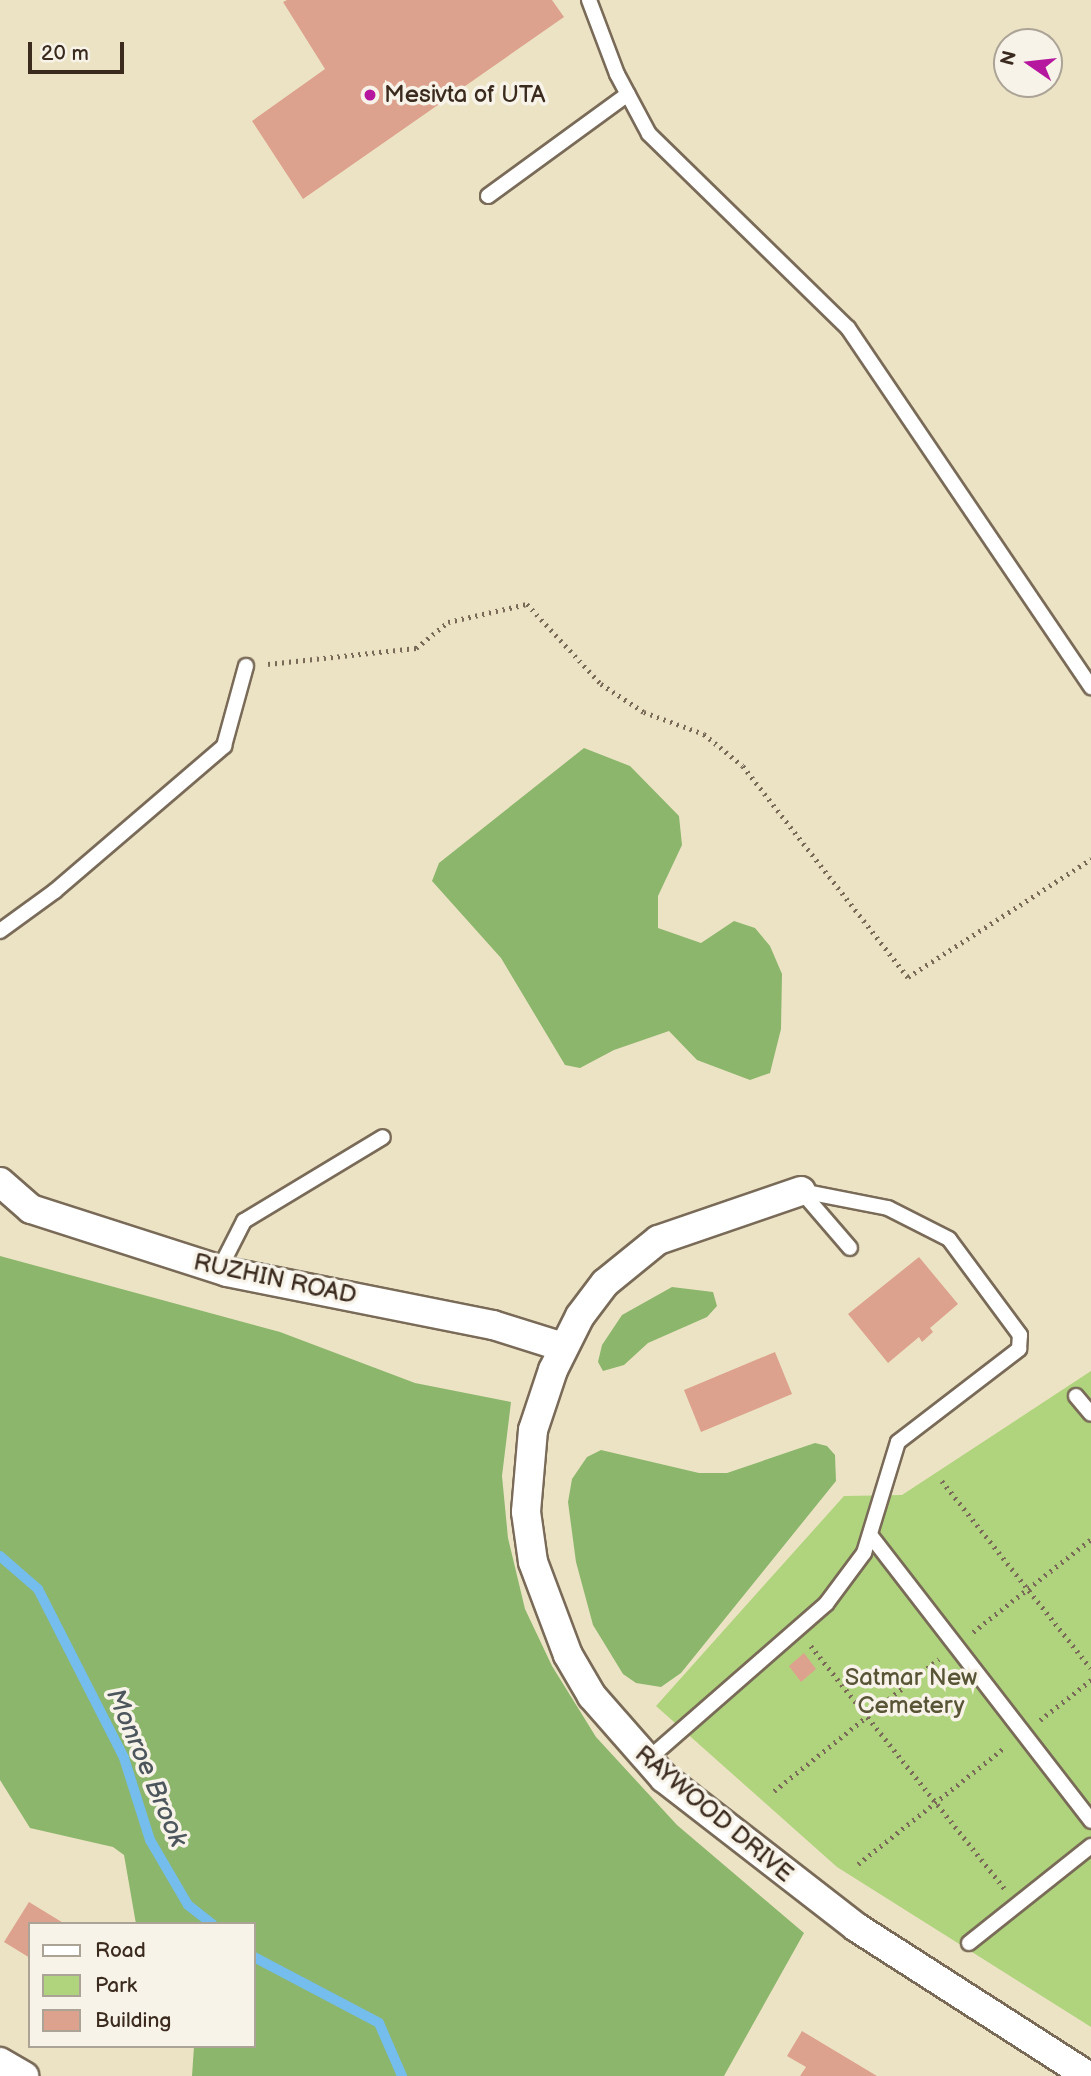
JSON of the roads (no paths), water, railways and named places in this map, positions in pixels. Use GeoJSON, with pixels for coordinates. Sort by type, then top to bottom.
{"type":"FeatureCollection","features":[{"type":"Feature","properties":{"kind":"street","name":"RUZHIN ROAD"},"geometry":{"type":"LineString","coordinates":[[0,1182],[31,1209],[219,1270],[493,1325],[563,1347]]}},
{"type":"Feature","properties":{"kind":"street","name":"RAYWOOD DRIVE"},"geometry":{"type":"LineString","coordinates":[[801,1191],[697,1224],[642,1251],[605,1283],[563,1347],[542,1399],[527,1464],[526,1512],[533,1562],[568,1655],[592,1696],[646,1761],[752,1849],[856,1927],[1088,2076]]}},
{"type":"Feature","properties":{"kind":"street"},"geometry":{"type":"LineString","coordinates":[[0,2062],[24,2076]]}},
{"type":"Feature","properties":{"kind":"lane"},"geometry":{"type":"LineString","coordinates":[[589,0],[628,94],[649,134],[848,328],[1091,687]]}},
{"type":"Feature","properties":{"kind":"lane"},"geometry":{"type":"LineString","coordinates":[[488,196],[628,94]]}},
{"type":"Feature","properties":{"kind":"lane"},"geometry":{"type":"LineString","coordinates":[[0,931],[55,891],[224,746],[246,666]]}},
{"type":"Feature","properties":{"kind":"lane"},"geometry":{"type":"LineString","coordinates":[[219,1270],[244,1221],[383,1137]]}},
{"type":"Feature","properties":{"kind":"lane"},"geometry":{"type":"LineString","coordinates":[[801,1191],[850,1248]]}},
{"type":"Feature","properties":{"kind":"lane"},"geometry":{"type":"LineString","coordinates":[[646,1761],[826,1604],[851,1575],[871,1536],[898,1442],[1009,1361],[1019,1349],[1020,1335],[949,1239],[887,1208],[801,1191]]}},
{"type":"Feature","properties":{"kind":"lane"},"geometry":{"type":"LineString","coordinates":[[1076,1396],[1091,1414]]}},
{"type":"Feature","properties":{"kind":"lane"},"geometry":{"type":"LineString","coordinates":[[871,1536],[1021,1735],[1091,1821]]}},
{"type":"Feature","properties":{"kind":"lane"},"geometry":{"type":"LineString","coordinates":[[969,1943],[1091,1846]]}},
{"type":"Feature","properties":{"kind":"waterway","name":"Monroe Brook"},"geometry":{"type":"LineString","coordinates":[[0,1556],[38,1589],[124,1758],[150,1840],[188,1905],[209,1922]]}},
{"type":"Feature","properties":{"kind":"waterway","name":"Monroe Brook"},"geometry":{"type":"LineString","coordinates":[[256,1958],[379,2023],[402,2076]]}},
{"type":"Feature","properties":{"kind":"place","name":"Mesivta of UTA"},"geometry":{"type":"Point","coordinates":[370,95]}},
{"type":"Feature","properties":{"kind":"park label","name":"Satmar New Cemetery"},"geometry":{"type":"Point","coordinates":[911,1692]}}]}
